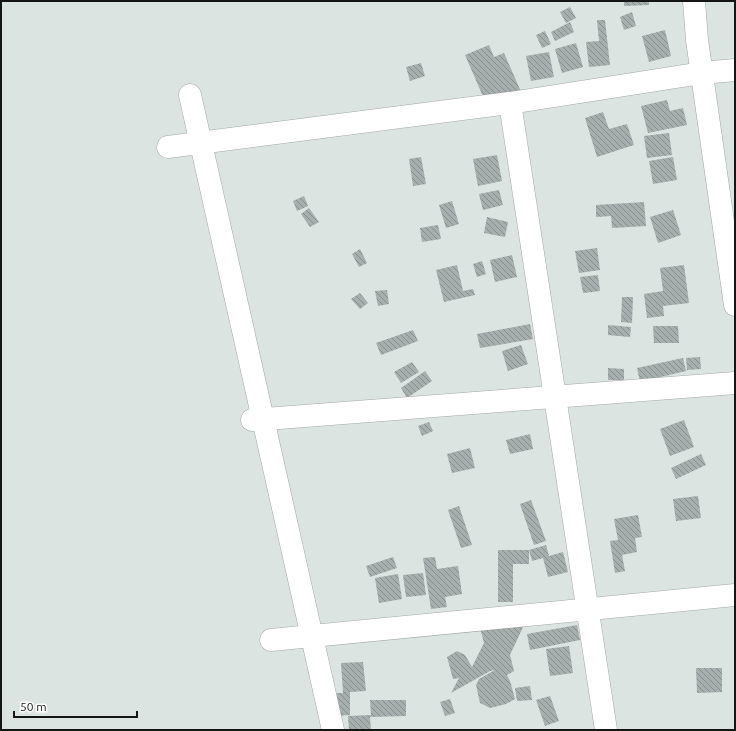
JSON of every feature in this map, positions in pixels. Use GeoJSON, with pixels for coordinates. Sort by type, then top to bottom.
{"type":"FeatureCollection","features":[{"type":"Feature","properties":{"kind":"street"},"geometry":{"type":"LineString","coordinates":[[694,1],[702,74],[735,305]]}},
{"type":"Feature","properties":{"kind":"street"},"geometry":{"type":"LineString","coordinates":[[168,147],[510,103],[735,70]]}},
{"type":"Feature","properties":{"kind":"street"},"geometry":{"type":"LineString","coordinates":[[190,95],[257,419],[312,636],[333,730]]}},
{"type":"Feature","properties":{"kind":"street"},"geometry":{"type":"LineString","coordinates":[[510,103],[606,730]]}},
{"type":"Feature","properties":{"kind":"street"},"geometry":{"type":"LineString","coordinates":[[257,419],[735,383]]}},
{"type":"Feature","properties":{"kind":"street"},"geometry":{"type":"LineString","coordinates":[[271,640],[735,595]]}},
{"type":"Feature","properties":{"kind":"building"},"geometry":{"type":"Polygon","coordinates":[[[624,1],[649,1],[649,5],[624,6],[624,1]]]}},
{"type":"Feature","properties":{"kind":"building"},"geometry":{"type":"Polygon","coordinates":[[[570,7],[576,18],[566,23],[560,12],[570,7]]]}},
{"type":"Feature","properties":{"kind":"building"},"geometry":{"type":"Polygon","coordinates":[[[632,12],[636,26],[624,30],[620,17],[632,12]]]}},
{"type":"Feature","properties":{"kind":"building"},"geometry":{"type":"Polygon","coordinates":[[[597,20],[605,20],[610,65],[589,67],[586,42],[599,41],[597,20]]]}},
{"type":"Feature","properties":{"kind":"building"},"geometry":{"type":"Polygon","coordinates":[[[570,22],[574,32],[555,41],[551,32],[570,22]]]}},
{"type":"Feature","properties":{"kind":"building"},"geometry":{"type":"Polygon","coordinates":[[[665,30],[671,56],[649,62],[642,36],[665,30]]]}},
{"type":"Feature","properties":{"kind":"building"},"geometry":{"type":"Polygon","coordinates":[[[545,31],[551,44],[542,48],[536,35],[545,31]]]}},
{"type":"Feature","properties":{"kind":"building"},"geometry":{"type":"Polygon","coordinates":[[[576,43],[583,67],[562,73],[555,49],[576,43]]]}},
{"type":"Feature","properties":{"kind":"building"},"geometry":{"type":"Polygon","coordinates":[[[489,45],[494,57],[504,53],[522,94],[488,108],[465,55],[489,45]]]}},
{"type":"Feature","properties":{"kind":"building"},"geometry":{"type":"Polygon","coordinates":[[[549,52],[554,77],[531,81],[526,56],[549,52]]]}},
{"type":"Feature","properties":{"kind":"building"},"geometry":{"type":"Polygon","coordinates":[[[421,63],[425,76],[410,81],[406,67],[421,63]]]}},
{"type":"Feature","properties":{"kind":"building"},"geometry":{"type":"Polygon","coordinates":[[[667,100],[670,111],[683,108],[687,125],[648,133],[641,106],[667,100]]]}},
{"type":"Feature","properties":{"kind":"building"},"geometry":{"type":"Polygon","coordinates":[[[603,112],[609,129],[627,124],[634,145],[597,157],[585,118],[603,112]]]}},
{"type":"Feature","properties":{"kind":"building"},"geometry":{"type":"Polygon","coordinates":[[[669,133],[672,155],[647,158],[644,136],[669,133]]]}},
{"type":"Feature","properties":{"kind":"building"},"geometry":{"type":"Polygon","coordinates":[[[497,155],[502,181],[478,186],[473,159],[497,155]]]}},
{"type":"Feature","properties":{"kind":"building"},"geometry":{"type":"Polygon","coordinates":[[[421,157],[426,184],[413,186],[409,159],[421,157]]]}},
{"type":"Feature","properties":{"kind":"building"},"geometry":{"type":"Polygon","coordinates":[[[673,157],[677,180],[653,184],[649,161],[673,157]]]}},
{"type":"Feature","properties":{"kind":"building"},"geometry":{"type":"Polygon","coordinates":[[[499,190],[503,205],[483,210],[479,194],[499,190]]]}},
{"type":"Feature","properties":{"kind":"building"},"geometry":{"type":"Polygon","coordinates":[[[304,196],[308,206],[297,211],[293,201],[304,196]]]}},
{"type":"Feature","properties":{"kind":"building"},"geometry":{"type":"Polygon","coordinates":[[[452,201],[459,224],[446,228],[439,205],[452,201]]]}},
{"type":"Feature","properties":{"kind":"building"},"geometry":{"type":"Polygon","coordinates":[[[644,202],[646,226],[612,228],[611,216],[596,217],[596,205],[644,202]]]}},
{"type":"Feature","properties":{"kind":"building"},"geometry":{"type":"Polygon","coordinates":[[[309,208],[319,222],[310,227],[301,214],[309,208]]]}},
{"type":"Feature","properties":{"kind":"building"},"geometry":{"type":"Polygon","coordinates":[[[673,210],[681,235],[658,243],[650,217],[673,210]]]}},
{"type":"Feature","properties":{"kind":"building"},"geometry":{"type":"Polygon","coordinates":[[[487,217],[508,222],[505,237],[484,233],[487,217]]]}},
{"type":"Feature","properties":{"kind":"building"},"geometry":{"type":"Polygon","coordinates":[[[438,225],[441,239],[422,242],[420,228],[438,225]]]}},
{"type":"Feature","properties":{"kind":"building"},"geometry":{"type":"Polygon","coordinates":[[[597,248],[600,270],[579,273],[575,251],[597,248]]]}},
{"type":"Feature","properties":{"kind":"building"},"geometry":{"type":"Polygon","coordinates":[[[360,249],[367,263],[359,267],[352,254],[360,249]]]}},
{"type":"Feature","properties":{"kind":"building"},"geometry":{"type":"Polygon","coordinates":[[[512,255],[517,277],[495,282],[490,260],[512,255]]]}},
{"type":"Feature","properties":{"kind":"building"},"geometry":{"type":"Polygon","coordinates":[[[482,261],[486,274],[477,277],[473,264],[482,261]]]}},
{"type":"Feature","properties":{"kind":"building"},"geometry":{"type":"Polygon","coordinates":[[[457,265],[463,291],[473,289],[475,295],[444,302],[436,270],[457,265]]]}},
{"type":"Feature","properties":{"kind":"building"},"geometry":{"type":"Polygon","coordinates":[[[684,265],[689,303],[663,306],[664,316],[647,318],[644,294],[663,291],[660,268],[684,265]]]}},
{"type":"Feature","properties":{"kind":"building"},"geometry":{"type":"Polygon","coordinates":[[[598,275],[600,291],[583,293],[580,277],[598,275]]]}},
{"type":"Feature","properties":{"kind":"building"},"geometry":{"type":"Polygon","coordinates":[[[387,290],[389,304],[378,306],[375,291],[387,290]]]}},
{"type":"Feature","properties":{"kind":"building"},"geometry":{"type":"Polygon","coordinates":[[[360,293],[368,303],[360,309],[351,299],[360,293]]]}},
{"type":"Feature","properties":{"kind":"building"},"geometry":{"type":"Polygon","coordinates":[[[622,297],[633,297],[632,323],[621,322],[622,297]]]}},
{"type":"Feature","properties":{"kind":"building"},"geometry":{"type":"Polygon","coordinates":[[[530,324],[533,339],[480,348],[477,334],[530,324]]]}},
{"type":"Feature","properties":{"kind":"building"},"geometry":{"type":"Polygon","coordinates":[[[608,325],[631,327],[630,337],[608,335],[608,325]]]}},
{"type":"Feature","properties":{"kind":"building"},"geometry":{"type":"Polygon","coordinates":[[[653,326],[678,326],[679,343],[654,343],[653,326]]]}},
{"type":"Feature","properties":{"kind":"building"},"geometry":{"type":"Polygon","coordinates":[[[413,330],[418,341],[381,355],[376,343],[413,330]]]}},
{"type":"Feature","properties":{"kind":"building"},"geometry":{"type":"Polygon","coordinates":[[[521,345],[528,364],[508,371],[502,351],[521,345]]]}},
{"type":"Feature","properties":{"kind":"building"},"geometry":{"type":"Polygon","coordinates":[[[700,357],[701,369],[687,370],[686,358],[700,357]]]}},
{"type":"Feature","properties":{"kind":"building"},"geometry":{"type":"Polygon","coordinates":[[[683,358],[686,371],[640,382],[637,368],[683,358]]]}},
{"type":"Feature","properties":{"kind":"building"},"geometry":{"type":"Polygon","coordinates":[[[412,362],[419,372],[401,383],[394,372],[412,362]]]}},
{"type":"Feature","properties":{"kind":"building"},"geometry":{"type":"Polygon","coordinates":[[[608,368],[624,369],[624,380],[608,380],[608,368]]]}},
{"type":"Feature","properties":{"kind":"building"},"geometry":{"type":"Polygon","coordinates":[[[425,371],[432,381],[407,398],[401,388],[425,371]]]}},
{"type":"Feature","properties":{"kind":"building"},"geometry":{"type":"Polygon","coordinates":[[[684,420],[694,447],[670,456],[660,429],[684,420]]]}},
{"type":"Feature","properties":{"kind":"building"},"geometry":{"type":"Polygon","coordinates":[[[429,422],[433,431],[422,436],[418,426],[429,422]]]}},
{"type":"Feature","properties":{"kind":"building"},"geometry":{"type":"Polygon","coordinates":[[[530,434],[533,449],[510,454],[506,440],[530,434]]]}},
{"type":"Feature","properties":{"kind":"building"},"geometry":{"type":"Polygon","coordinates":[[[470,448],[475,468],[452,473],[447,454],[470,448]]]}},
{"type":"Feature","properties":{"kind":"building"},"geometry":{"type":"Polygon","coordinates":[[[701,454],[706,465],[676,479],[671,468],[701,454]]]}},
{"type":"Feature","properties":{"kind":"building"},"geometry":{"type":"Polygon","coordinates":[[[698,496],[701,518],[676,521],[673,499],[698,496]]]}},
{"type":"Feature","properties":{"kind":"building"},"geometry":{"type":"Polygon","coordinates":[[[531,500],[546,541],[534,545],[520,504],[531,500]]]}},
{"type":"Feature","properties":{"kind":"building"},"geometry":{"type":"Polygon","coordinates":[[[459,506],[472,545],[461,548],[448,510],[459,506]]]}},
{"type":"Feature","properties":{"kind":"building"},"geometry":{"type":"Polygon","coordinates":[[[638,515],[642,537],[635,538],[637,552],[622,555],[625,571],[615,573],[610,541],[618,540],[614,519],[638,515]]]}},
{"type":"Feature","properties":{"kind":"building"},"geometry":{"type":"Polygon","coordinates":[[[546,545],[549,556],[563,552],[568,572],[548,577],[543,558],[532,561],[529,550],[546,545]]]}},
{"type":"Feature","properties":{"kind":"building"},"geometry":{"type":"Polygon","coordinates":[[[498,550],[529,550],[529,564],[513,564],[513,602],[498,602],[498,550]]]}},
{"type":"Feature","properties":{"kind":"building"},"geometry":{"type":"Polygon","coordinates":[[[393,557],[397,568],[370,577],[366,566],[393,557]]]}},
{"type":"Feature","properties":{"kind":"building"},"geometry":{"type":"Polygon","coordinates":[[[435,557],[437,569],[458,566],[462,594],[445,597],[447,607],[431,609],[423,558],[435,557]]]}},
{"type":"Feature","properties":{"kind":"building"},"geometry":{"type":"Polygon","coordinates":[[[423,573],[426,595],[406,597],[403,575],[423,573]]]}},
{"type":"Feature","properties":{"kind":"building"},"geometry":{"type":"Polygon","coordinates":[[[398,574],[402,599],[379,603],[375,578],[398,574]]]}},
{"type":"Feature","properties":{"kind":"building"},"geometry":{"type":"Polygon","coordinates":[[[476,613],[524,625],[510,655],[514,671],[507,675],[515,699],[506,704],[490,708],[480,703],[476,685],[479,679],[495,670],[490,671],[451,693],[459,678],[453,679],[447,657],[457,651],[465,655],[472,667],[484,643],[476,613]]]}},
{"type":"Feature","properties":{"kind":"building"},"geometry":{"type":"Polygon","coordinates":[[[577,625],[580,640],[530,650],[527,634],[577,625]]]}},
{"type":"Feature","properties":{"kind":"building"},"geometry":{"type":"Polygon","coordinates":[[[569,646],[573,673],[550,676],[546,649],[569,646]]]}},
{"type":"Feature","properties":{"kind":"building"},"geometry":{"type":"Polygon","coordinates":[[[363,662],[366,691],[350,692],[350,715],[333,716],[332,693],[343,693],[341,663],[363,662]]]}},
{"type":"Feature","properties":{"kind":"building"},"geometry":{"type":"Polygon","coordinates":[[[696,668],[722,668],[722,692],[697,693],[696,668]]]}},
{"type":"Feature","properties":{"kind":"building"},"geometry":{"type":"Polygon","coordinates":[[[530,686],[532,700],[517,701],[515,688],[530,686]]]}},
{"type":"Feature","properties":{"kind":"building"},"geometry":{"type":"Polygon","coordinates":[[[550,696],[559,721],[545,726],[536,700],[550,696]]]}},
{"type":"Feature","properties":{"kind":"building"},"geometry":{"type":"Polygon","coordinates":[[[450,699],[455,713],[445,716],[440,702],[450,699]]]}},
{"type":"Feature","properties":{"kind":"building"},"geometry":{"type":"Polygon","coordinates":[[[370,700],[406,700],[406,716],[370,717],[371,730],[349,730],[348,716],[371,715],[370,700]]]}}]}
